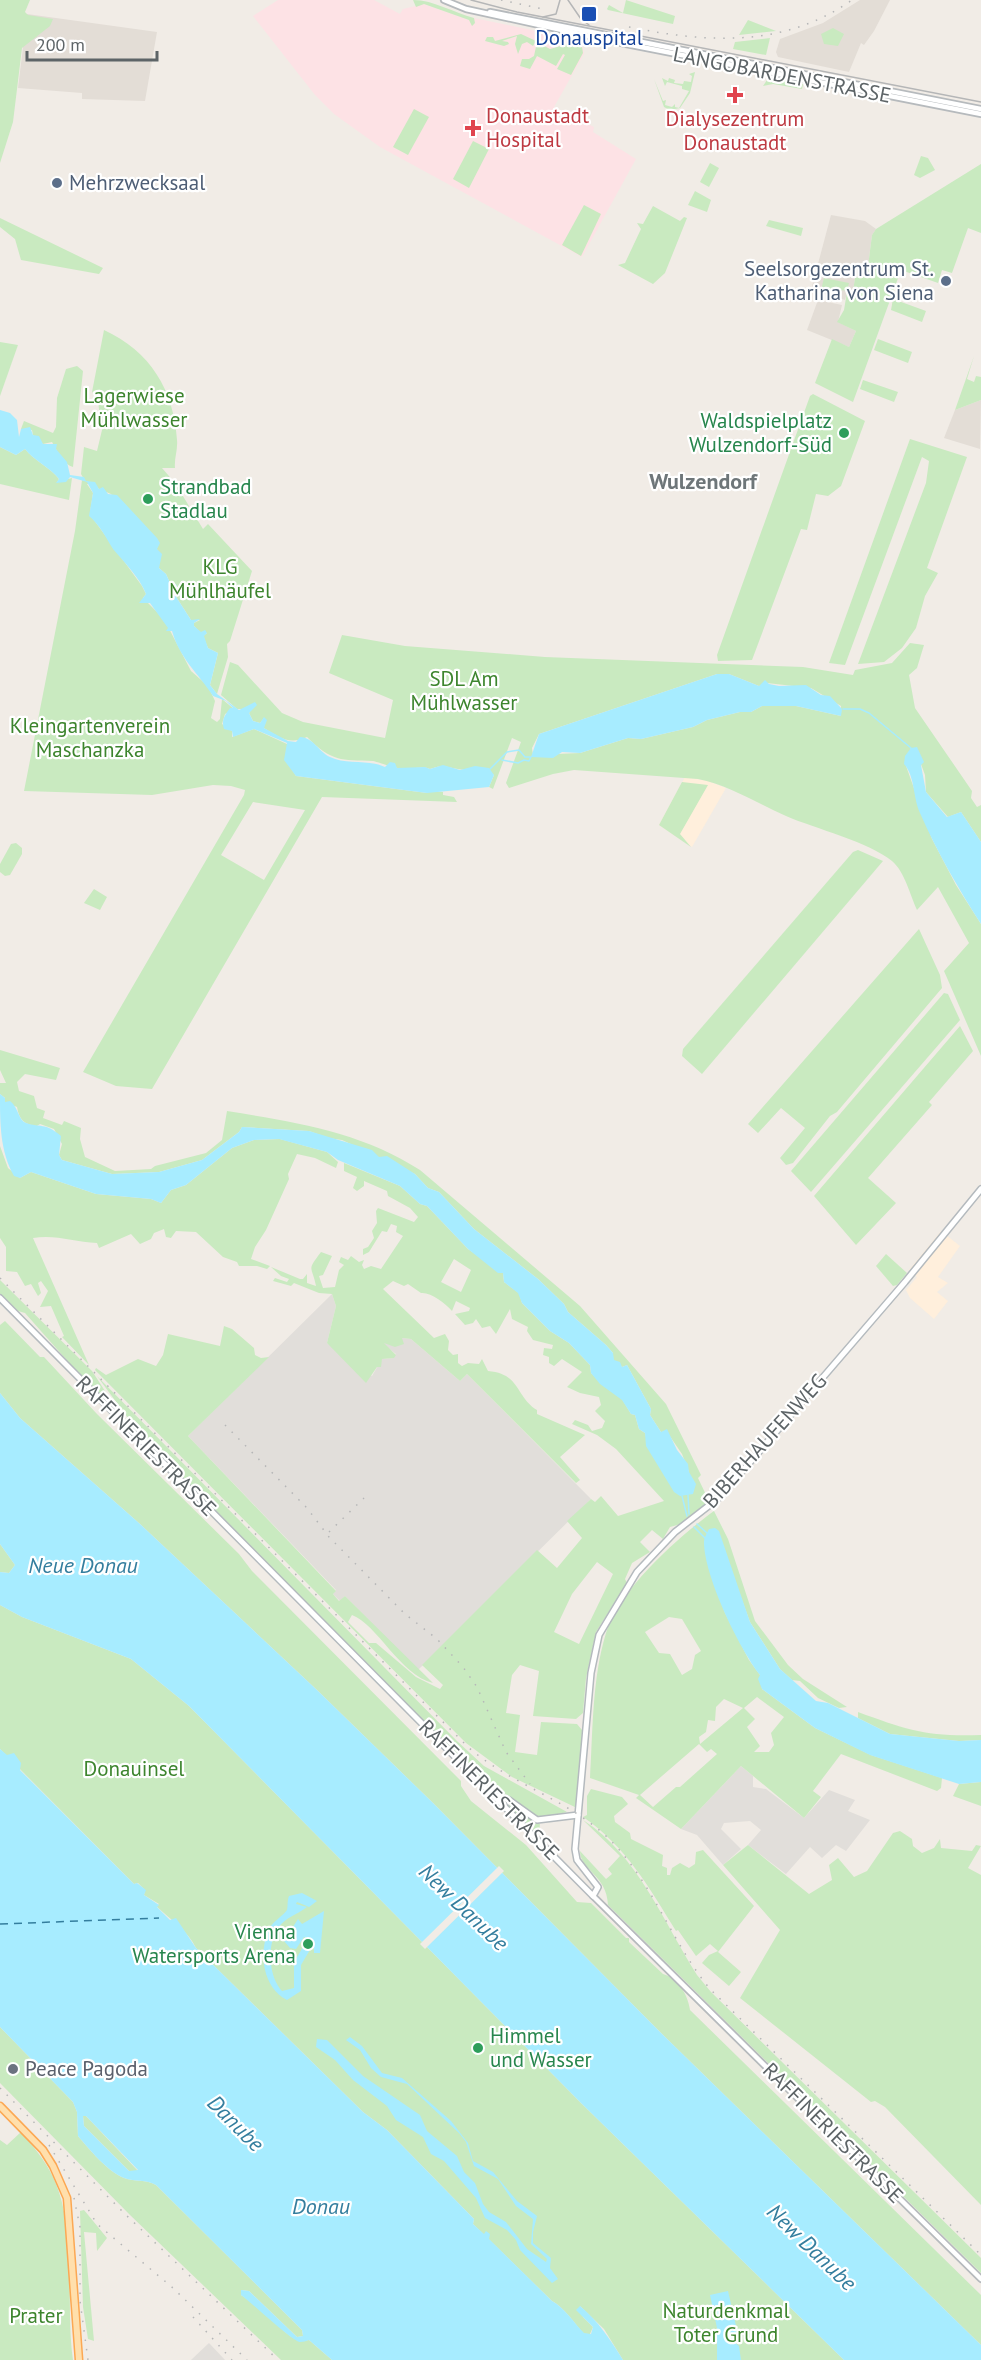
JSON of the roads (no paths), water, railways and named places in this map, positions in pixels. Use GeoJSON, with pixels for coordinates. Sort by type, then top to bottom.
{"type":"FeatureCollection","features":[{"type":"Feature","properties":{"kind":"main road","name":"BIBERHAUFENWEG"},"geometry":{"type":"LineString","coordinates":[[593,1896],[598,1887],[575,1856],[591,1672],[600,1635],[638,1572],[688,1522],[719,1498],[981,1190]]}},
{"type":"Feature","properties":{"kind":"main road","name":"RAFFINERIESTRASSE"},"geometry":{"type":"LineString","coordinates":[[0,1298],[593,1896]]}},
{"type":"Feature","properties":{"kind":"main road"},"geometry":{"type":"LineString","coordinates":[[494,1795],[509,1800],[537,1820],[578,1815]]}},
{"type":"Feature","properties":{"kind":"main road"},"geometry":{"type":"LineString","coordinates":[[0,2106],[43,2150],[67,2198],[79,2360]]}},
{"type":"Feature","properties":{"kind":"street","name":"LANGOBARDENSTRASSE"},"geometry":{"type":"LineString","coordinates":[[444,0],[478,11],[626,44],[981,114]]}},
{"type":"Feature","properties":{"kind":"street","name":"LANGOBARDENSTRASSE"},"geometry":{"type":"LineString","coordinates":[[478,11],[500,12],[981,109]]}},
{"type":"Feature","properties":{"kind":"street","name":"RAFFINERIESTRASSE"},"geometry":{"type":"LineString","coordinates":[[593,1896],[981,2279]]}},
{"type":"Feature","properties":{"kind":"water"},"geometry":{"type":"Polygon","coordinates":[[[0,410],[10,413],[17,420],[19,437],[21,429],[30,427],[33,435],[39,436],[43,444],[57,444],[56,449],[67,462],[70,475],[84,477],[86,481],[95,482],[99,489],[103,487],[108,494],[117,495],[157,538],[160,543],[157,549],[162,554],[159,568],[166,574],[171,585],[176,584],[177,587],[173,592],[191,620],[200,619],[194,623],[194,626],[201,632],[205,630],[207,633],[204,636],[208,648],[218,653],[210,685],[217,694],[239,710],[255,702],[257,705],[249,713],[253,721],[260,723],[264,717],[267,720],[264,728],[288,741],[296,742],[300,737],[305,738],[326,755],[336,759],[385,767],[390,762],[395,763],[397,768],[425,767],[430,769],[443,765],[460,770],[475,766],[489,768],[494,775],[489,787],[427,793],[296,776],[284,760],[287,743],[254,729],[233,737],[232,731],[224,729],[223,723],[230,708],[233,708],[226,701],[213,696],[185,658],[172,631],[166,631],[168,628],[150,603],[139,603],[146,594],[140,582],[113,549],[100,527],[89,516],[93,493],[87,482],[70,477],[66,482],[56,483],[59,479],[25,449],[16,455],[0,447],[0,410]]]}},
{"type":"Feature","properties":{"kind":"water"},"geometry":{"type":"Polygon","coordinates":[[[717,674],[729,674],[759,686],[765,680],[769,684],[779,686],[806,685],[821,695],[830,696],[842,709],[841,716],[796,706],[762,706],[751,712],[740,712],[707,720],[693,727],[641,739],[628,738],[580,753],[562,752],[553,758],[531,757],[539,734],[717,674]]]}},
{"type":"Feature","properties":{"kind":"water"},"geometry":{"type":"Polygon","coordinates":[[[917,747],[924,762],[921,765],[926,792],[947,817],[961,812],[981,842],[981,924],[941,856],[918,807],[910,775],[904,764],[905,756],[911,748],[917,747]]]}},
{"type":"Feature","properties":{"kind":"water"},"geometry":{"type":"Polygon","coordinates":[[[0,1094],[5,1098],[5,1102],[10,1101],[13,1104],[23,1121],[47,1127],[61,1136],[59,1155],[62,1160],[112,1174],[159,1172],[202,1160],[239,1132],[242,1127],[309,1131],[372,1150],[379,1157],[387,1156],[415,1174],[428,1188],[439,1192],[474,1229],[538,1279],[564,1304],[568,1312],[606,1345],[613,1353],[614,1360],[620,1362],[622,1367],[627,1365],[651,1409],[650,1415],[661,1432],[667,1429],[677,1450],[688,1464],[689,1472],[696,1484],[693,1494],[680,1496],[674,1492],[646,1446],[645,1433],[639,1429],[635,1415],[631,1414],[622,1400],[600,1384],[591,1373],[590,1365],[569,1343],[550,1331],[522,1303],[518,1293],[504,1282],[503,1273],[498,1273],[468,1249],[427,1206],[420,1204],[400,1186],[338,1160],[327,1152],[279,1139],[254,1140],[232,1148],[186,1185],[171,1190],[161,1203],[151,1199],[96,1194],[31,1172],[20,1178],[14,1176],[9,1167],[3,1147],[0,1094]]]}},
{"type":"Feature","properties":{"kind":"water","name":"Neue Donau"},"geometry":{"type":"Polygon","coordinates":[[[0,1393],[20,1418],[140,1524],[318,1691],[433,1803],[660,2032],[981,2345],[981,2360],[844,2360],[581,2103],[189,1706],[131,1659],[22,1617],[0,1605],[0,1572],[9,1573],[15,1565],[0,1544],[0,1393]]]}},
{"type":"Feature","properties":{"kind":"water"},"geometry":{"type":"Polygon","coordinates":[[[715,1528],[719,1531],[750,1622],[780,1669],[816,1701],[828,1703],[890,1734],[959,1741],[981,1740],[981,1782],[959,1784],[870,1755],[815,1728],[762,1689],[758,1679],[760,1675],[733,1630],[710,1573],[704,1540],[709,1529],[715,1528]]]}},
{"type":"Feature","properties":{"kind":"water","name":"Donau"},"geometry":{"type":"Polygon","coordinates":[[[0,1749],[7,1755],[14,1753],[21,1763],[20,1770],[134,1884],[137,1883],[146,1890],[144,1895],[159,1905],[157,1907],[170,1920],[176,1918],[196,1948],[363,2112],[387,2130],[474,2219],[473,2224],[484,2234],[486,2231],[490,2234],[489,2239],[565,2311],[584,2333],[591,2334],[593,2327],[576,2310],[580,2306],[587,2312],[604,2331],[623,2360],[332,2360],[309,2340],[300,2342],[289,2336],[241,2295],[241,2290],[249,2291],[297,2337],[303,2336],[302,2330],[156,2185],[124,2178],[99,2160],[78,2136],[77,2112],[73,2102],[0,2027],[0,1749]],[[83,2116],[84,2126],[129,2171],[138,2170],[86,2116],[83,2116]]]}},
{"type":"Feature","properties":{"kind":"water"},"geometry":{"type":"Polygon","coordinates":[[[302,1893],[317,1901],[309,1907],[297,1902],[296,1904],[307,1907],[281,1924],[272,1942],[272,1968],[277,1985],[282,1991],[294,1988],[294,1962],[308,1939],[304,1937],[296,1949],[290,1948],[284,1941],[285,1930],[289,1933],[298,1919],[302,1924],[324,1911],[320,1953],[314,1953],[314,1943],[301,1965],[301,1991],[287,2000],[279,1994],[268,1979],[264,1949],[270,1926],[287,1910],[289,1896],[302,1893]]]}},
{"type":"Feature","properties":{"kind":"water"},"geometry":{"type":"Polygon","coordinates":[[[350,2037],[362,2046],[382,2073],[402,2078],[451,2121],[468,2143],[473,2161],[493,2172],[517,2201],[537,2216],[533,2243],[551,2258],[550,2268],[558,2279],[552,2283],[520,2250],[516,2240],[507,2230],[485,2218],[476,2198],[444,2161],[431,2154],[423,2137],[396,2120],[387,2106],[353,2080],[335,2060],[316,2047],[317,2039],[327,2040],[363,2076],[420,2115],[427,2131],[457,2156],[464,2172],[475,2183],[483,2204],[489,2212],[506,2222],[527,2249],[546,2262],[547,2259],[531,2244],[533,2219],[516,2206],[498,2179],[474,2166],[466,2142],[459,2133],[407,2084],[381,2077],[371,2068],[360,2050],[346,2040],[350,2037]]]}},
{"type":"Feature","properties":{"kind":"water"},"geometry":{"type":"Polygon","coordinates":[[[728,2291],[737,2330],[734,2342],[739,2346],[741,2360],[717,2360],[717,2328],[710,2295],[728,2291]]]}},
{"type":"Feature","properties":{"kind":"waterway"},"geometry":{"type":"LineString","coordinates":[[843,709],[860,709],[869,713],[911,748]]}},
{"type":"Feature","properties":{"kind":"waterway"},"geometry":{"type":"LineString","coordinates":[[490,769],[507,752],[519,750],[525,757],[530,757]]}},
{"type":"Feature","properties":{"kind":"waterway"},"geometry":{"type":"LineString","coordinates":[[502,760],[518,763],[524,760],[529,761],[531,757]]}},
{"type":"Feature","properties":{"kind":"waterway"},"geometry":{"type":"LineString","coordinates":[[688,1495],[689,1514]]}},
{"type":"Feature","properties":{"kind":"waterway"},"geometry":{"type":"LineString","coordinates":[[682,1496],[687,1516]]}},
{"type":"Feature","properties":{"kind":"waterway"},"geometry":{"type":"LineString","coordinates":[[697,1524],[707,1533]]}},
{"type":"Feature","properties":{"kind":"waterway"},"geometry":{"type":"LineString","coordinates":[[694,1527],[705,1538]]}},
{"type":"Feature","properties":{"kind":"tram line"},"geometry":{"type":"LineString","coordinates":[[471,0],[517,12],[981,102]]}},
{"type":"Feature","properties":{"kind":"tram line"},"geometry":{"type":"LineString","coordinates":[[543,17],[556,14],[560,0]]}},
{"type":"Feature","properties":{"kind":"tram line"},"geometry":{"type":"LineString","coordinates":[[568,0],[581,19],[589,25]]}},
{"type":"Feature","properties":{"kind":"railway"},"geometry":{"type":"LineString","coordinates":[[501,0],[543,9]]}},
{"type":"Feature","properties":{"kind":"railway"},"geometry":{"type":"LineString","coordinates":[[629,27],[688,36],[745,38],[800,27],[826,16],[852,0]]}},
{"type":"Feature","properties":{"kind":"railway"},"geometry":{"type":"LineString","coordinates":[[0,1278],[468,1747],[484,1760],[574,1812],[607,1837],[637,1872],[696,1971],[710,1989],[981,2255]]}},
{"type":"Feature","properties":{"kind":"railway"},"geometry":{"type":"LineString","coordinates":[[225,1425],[307,1508],[329,1537],[405,1614],[437,1639],[463,1667],[477,1687],[506,1752],[530,1784]]}},
{"type":"Feature","properties":{"kind":"railway"},"geometry":{"type":"LineString","coordinates":[[329,1532],[364,1498]]}},
{"type":"Feature","properties":{"kind":"railway"},"geometry":{"type":"LineString","coordinates":[[0,2088],[126,2215],[278,2360]]}},
{"type":"Feature","properties":{"kind":"railway"},"geometry":{"type":"LineString","coordinates":[[49,2145],[97,2224],[173,2288],[247,2360]]}},
{"type":"Feature","properties":{"kind":"railway"},"geometry":{"type":"LineString","coordinates":[[74,2198],[80,2227],[80,2301],[88,2360]]}},
{"type":"Feature","properties":{"kind":"railway"},"geometry":{"type":"LineString","coordinates":[[193,2317],[232,2360]]}},
{"type":"Feature","properties":{"kind":"place","name":"Donauspital"},"geometry":{"type":"Point","coordinates":[589,14]}},
{"type":"Feature","properties":{"kind":"place","name":"Dialysezentrum Donaustadt"},"geometry":{"type":"Point","coordinates":[735,95]}},
{"type":"Feature","properties":{"kind":"place","name":"Donaustadt Hospital"},"geometry":{"type":"Point","coordinates":[473,128]}},
{"type":"Feature","properties":{"kind":"place","name":"Mehrzwecksaal"},"geometry":{"type":"Point","coordinates":[57,183]}},
{"type":"Feature","properties":{"kind":"place","name":"Seelsorgezentrum St. Katharina von Siena"},"geometry":{"type":"Point","coordinates":[946,281]}},
{"type":"Feature","properties":{"kind":"place","name":"Waldspielplatz Wulzendorf-Süd"},"geometry":{"type":"Point","coordinates":[844,433]}},
{"type":"Feature","properties":{"kind":"place","name":"Strandbad Stadlau"},"geometry":{"type":"Point","coordinates":[148,499]}},
{"type":"Feature","properties":{"kind":"place","name":"Vienna Watersports Arena"},"geometry":{"type":"Point","coordinates":[308,1944]}},
{"type":"Feature","properties":{"kind":"place","name":"Himmel und Wasser"},"geometry":{"type":"Point","coordinates":[478,2048]}},
{"type":"Feature","properties":{"kind":"place","name":"Peace Pagoda"},"geometry":{"type":"Point","coordinates":[13,2069]}},
{"type":"Feature","properties":{"kind":"district","name":"Wulzendorf"},"geometry":{"type":"Point","coordinates":[703,481]}},
{"type":"Feature","properties":{"kind":"park label","name":"Lagerwiese Mühlwasser"},"geometry":{"type":"Point","coordinates":[134,408]}},
{"type":"Feature","properties":{"kind":"park label","name":"KLG Mühlhäufel"},"geometry":{"type":"Point","coordinates":[220,579]}},
{"type":"Feature","properties":{"kind":"park label","name":"SDL Am Mühlwasser"},"geometry":{"type":"Point","coordinates":[464,691]}},
{"type":"Feature","properties":{"kind":"park label","name":"Kleingartenverein Maschanzka"},"geometry":{"type":"Point","coordinates":[90,738]}},
{"type":"Feature","properties":{"kind":"park label","name":"Donauinsel"},"geometry":{"type":"Point","coordinates":[134,1769]}},
{"type":"Feature","properties":{"kind":"park label","name":"Prater"},"geometry":{"type":"Point","coordinates":[36,2316]}},
{"type":"Feature","properties":{"kind":"park label","name":"Naturdenkmal Toter Grund"},"geometry":{"type":"Point","coordinates":[726,2323]}},
{"type":"Feature","properties":{"kind":"water label","name":"New Danube"},"geometry":{"type":"Point","coordinates":[464,1907]}},
{"type":"Feature","properties":{"kind":"water label","name":"Danube"},"geometry":{"type":"Point","coordinates":[236,2123]}},
{"type":"Feature","properties":{"kind":"water label","name":"New Danube"},"geometry":{"type":"Point","coordinates":[812,2247]}}]}
